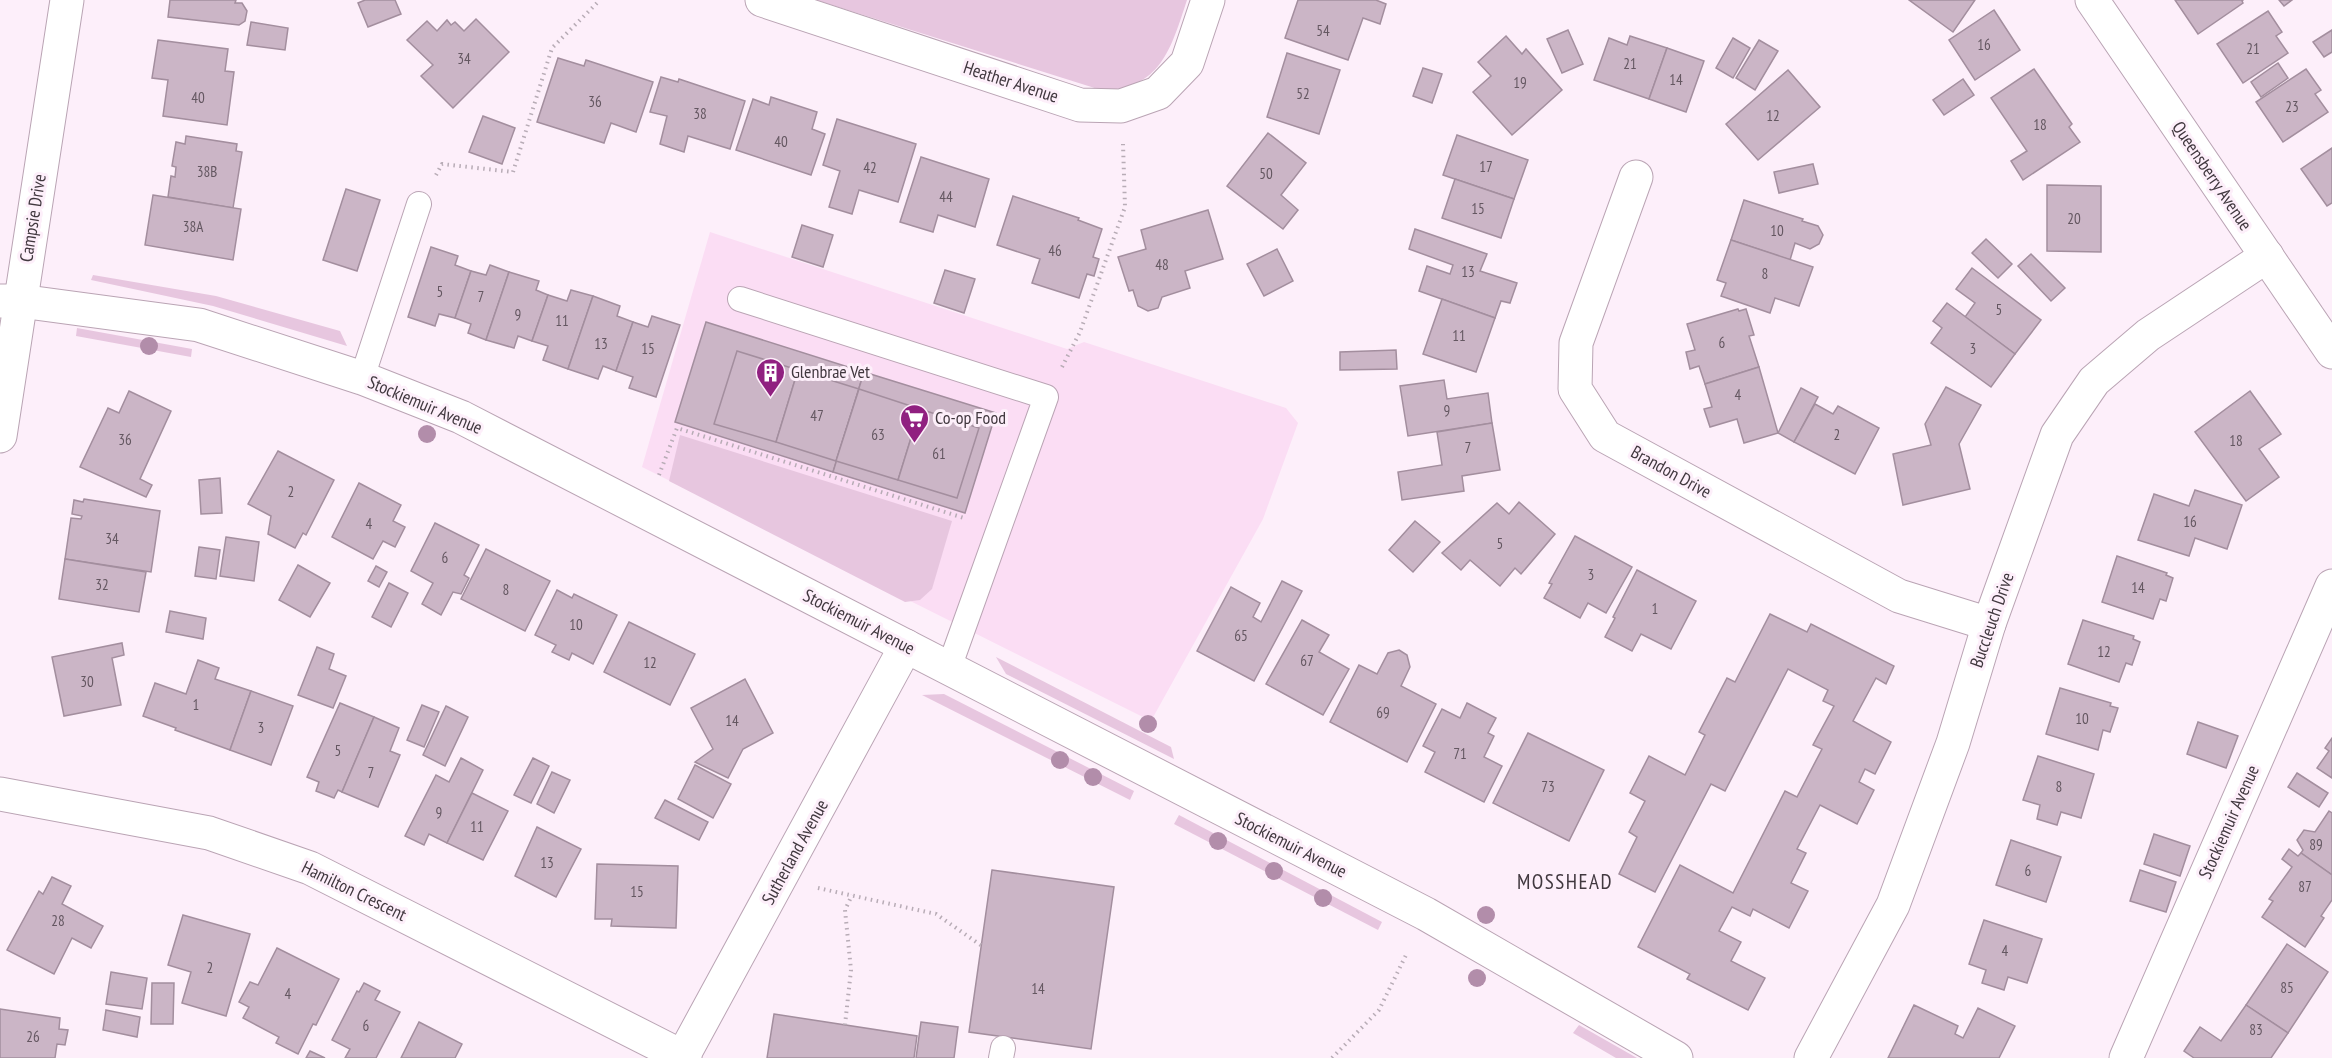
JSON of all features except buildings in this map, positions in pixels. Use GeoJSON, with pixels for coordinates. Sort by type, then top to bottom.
{"type":"FeatureCollection","features":[{"type":"Feature","properties":{"kind":"street","name":"Campsie Drive"},"geometry":{"type":"LineString","coordinates":[[0,436],[10,301],[67,0]]}},
{"type":"Feature","properties":{"kind":"street","name":"Heather Avenue"},"geometry":{"type":"LineString","coordinates":[[762,0],[1080,105],[1121,106],[1158,93],[1187,63],[1208,0]]}},
{"type":"Feature","properties":{"kind":"street","name":"Queensberry Avenue"},"geometry":{"type":"LineString","coordinates":[[2092,0],[2332,352]]}},
{"type":"Feature","properties":{"kind":"street","name":"Brandon Drive"},"geometry":{"type":"LineString","coordinates":[[1636,177],[1576,344],[1575,389],[1605,436],[1899,596],[1989,624]]}},
{"type":"Feature","properties":{"kind":"street","name":"Buccleuch Drive"},"geometry":{"type":"LineString","coordinates":[[1811,1058],[1893,905],[1953,743],[1989,624],[2057,435],[2094,381],[2148,335],[2267,256]]}},
{"type":"Feature","properties":{"kind":"street","name":"Stockiemuir Avenue"},"geometry":{"type":"LineString","coordinates":[[10,301],[199,325],[362,378],[461,417],[1425,914],[1676,1058]]}},
{"type":"Feature","properties":{"kind":"street","name":"Stockiemuir Avenue"},"geometry":{"type":"LineString","coordinates":[[2126,1058],[2332,586]]}},
{"type":"Feature","properties":{"kind":"street","name":"Sutherland Avenue"},"geometry":{"type":"LineString","coordinates":[[684,1057],[906,646]]}},
{"type":"Feature","properties":{"kind":"street","name":"Hamilton Crescent"},"geometry":{"type":"LineString","coordinates":[[0,794],[208,833],[310,868],[684,1057]]}},
{"type":"Feature","properties":{"kind":"lane"},"geometry":{"type":"LineString","coordinates":[[362,378],[419,204]]}},
{"type":"Feature","properties":{"kind":"lane"},"geometry":{"type":"LineString","coordinates":[[740,299],[1046,397],[950,668]]}},
{"type":"Feature","properties":{"kind":"path"},"geometry":{"type":"LineString","coordinates":[[419,204],[442,164],[513,172],[552,48],[600,0]]}},
{"type":"Feature","properties":{"kind":"path"},"geometry":{"type":"LineString","coordinates":[[1046,397],[1080,332],[1125,207],[1121,106]]}},
{"type":"Feature","properties":{"kind":"path"},"geometry":{"type":"LineString","coordinates":[[645,512],[677,428],[964,518]]}},
{"type":"Feature","properties":{"kind":"path"},"geometry":{"type":"LineString","coordinates":[[780,879],[936,914],[982,946]]}},
{"type":"Feature","properties":{"kind":"path"},"geometry":{"type":"LineString","coordinates":[[845,1025],[850,970],[845,910],[852,896]]}},
{"type":"Feature","properties":{"kind":"path"},"geometry":{"type":"LineString","coordinates":[[1332,1058],[1379,1010],[1407,953]]}},
{"type":"Feature","properties":{"kind":"shaded area"},"geometry":{"type":"Polygon","coordinates":[[[816,0],[1187,0],[1169,50],[1150,74],[1138,83],[1101,90],[816,0]]]}},
{"type":"Feature","properties":{"kind":"shaded area"},"geometry":{"type":"Polygon","coordinates":[[[710,232],[1067,349],[1084,342],[1286,408],[1298,423],[1263,519],[1151,721],[642,467],[710,232]]]}},
{"type":"Feature","properties":{"kind":"shaded area"},"geometry":{"type":"Polygon","coordinates":[[[93,275],[216,296],[340,331],[347,346],[213,306],[91,280],[93,275]]]}},
{"type":"Feature","properties":{"kind":"shaded area"},"geometry":{"type":"Polygon","coordinates":[[[77,328],[192,349],[191,357],[76,336],[77,328]]]}},
{"type":"Feature","properties":{"kind":"shaded area"},"geometry":{"type":"Polygon","coordinates":[[[680,435],[952,521],[932,589],[920,600],[905,602],[669,481],[680,435]]]}},
{"type":"Feature","properties":{"kind":"shaded area"},"geometry":{"type":"Polygon","coordinates":[[[996,657],[1171,747],[1174,759],[1006,674],[996,657]]]}},
{"type":"Feature","properties":{"kind":"shaded area"},"geometry":{"type":"Polygon","coordinates":[[[944,694],[1134,791],[1130,800],[922,695],[944,694]]]}},
{"type":"Feature","properties":{"kind":"shaded area"},"geometry":{"type":"Polygon","coordinates":[[[1179,815],[1382,922],[1378,930],[1174,824],[1179,815]]]}},
{"type":"Feature","properties":{"kind":"shaded area"},"geometry":{"type":"Polygon","coordinates":[[[1579,1025],[1637,1058],[1616,1058],[1573,1033],[1579,1025]]]}},
{"type":"Feature","properties":{"kind":"place","name":"Glenbrae Vet"},"geometry":{"type":"Point","coordinates":[770,398]}},
{"type":"Feature","properties":{"kind":"place","name":"Co-op Food"},"geometry":{"type":"Point","coordinates":[914,444]}},
{"type":"Feature","properties":{"kind":"district","name":"MOSSHEAD"},"geometry":{"type":"Point","coordinates":[1565,882]}}]}
